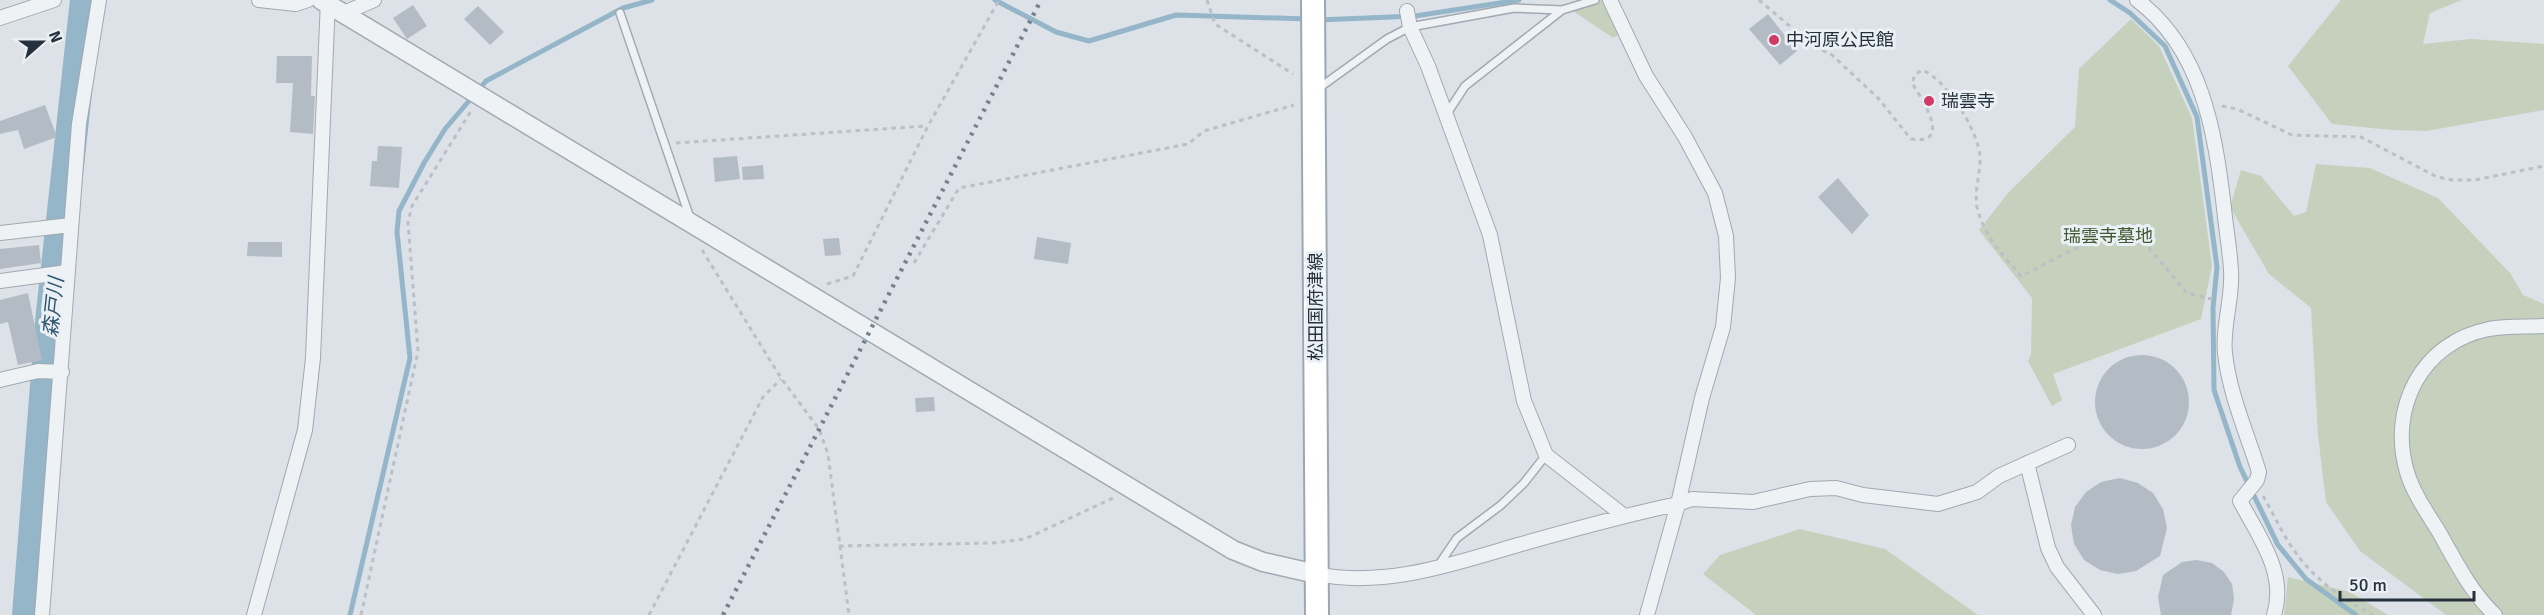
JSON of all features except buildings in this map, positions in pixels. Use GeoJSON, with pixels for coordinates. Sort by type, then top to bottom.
{"type":"FeatureCollection","features":[{"type":"Feature","properties":{"kind":"main road","name":"松田国府津線"},"geometry":{"type":"LineString","coordinates":[[1313,14],[1317,615]]}},
{"type":"Feature","properties":{"kind":"street"},"geometry":{"type":"LineString","coordinates":[[0,18],[54,0]]}},
{"type":"Feature","properties":{"kind":"street"},"geometry":{"type":"LineString","coordinates":[[42,615],[79,124],[99,0]]}},
{"type":"Feature","properties":{"kind":"street"},"geometry":{"type":"LineString","coordinates":[[259,0],[296,4],[308,0]]}},
{"type":"Feature","properties":{"kind":"street"},"geometry":{"type":"LineString","coordinates":[[344,13],[374,0]]}},
{"type":"Feature","properties":{"kind":"street"},"geometry":{"type":"LineString","coordinates":[[1610,0],[1646,76],[1685,137],[1715,193],[1726,236],[1728,278],[1723,327],[1702,398],[1678,504],[1647,615]]}},
{"type":"Feature","properties":{"kind":"street"},"geometry":{"type":"LineString","coordinates":[[2137,0],[2162,20],[2181,48],[2208,107],[2219,161],[2231,273],[2224,351],[2228,375],[2259,472],[2257,480],[2245,498],[2240,501],[2275,569],[2279,585],[2274,615]]}},
{"type":"Feature","properties":{"kind":"street"},"geometry":{"type":"LineString","coordinates":[[326,1],[1132,490],[1233,550],[1263,562],[1340,579],[1387,578],[1437,568],[1623,515],[1692,499],[1754,502],[1810,489],[1836,488],[1863,495],[1938,504],[1977,492],[1998,476],[2068,445]]}},
{"type":"Feature","properties":{"kind":"street"},"geometry":{"type":"LineString","coordinates":[[254,615],[304,429],[313,358],[326,1]]}},
{"type":"Feature","properties":{"kind":"street"},"geometry":{"type":"LineString","coordinates":[[1408,15],[1490,235],[1524,401],[1546,455],[1623,515]]}},
{"type":"Feature","properties":{"kind":"street"},"geometry":{"type":"LineString","coordinates":[[0,233],[70,225]]}},
{"type":"Feature","properties":{"kind":"street"},"geometry":{"type":"LineString","coordinates":[[0,281],[67,272]]}},
{"type":"Feature","properties":{"kind":"street"},"geometry":{"type":"LineString","coordinates":[[2495,615],[2479,600],[2467,583],[2407,474],[2402,450],[2402,423],[2412,383],[2451,343],[2489,329],[2544,326]]}},
{"type":"Feature","properties":{"kind":"street"},"geometry":{"type":"LineString","coordinates":[[0,380],[38,371],[62,372]]}},
{"type":"Feature","properties":{"kind":"street"},"geometry":{"type":"LineString","coordinates":[[2027,463],[2048,548],[2057,567],[2094,615]]}},
{"type":"Feature","properties":{"kind":"lane"},"geometry":{"type":"LineString","coordinates":[[1509,0],[1514,8]]}},
{"type":"Feature","properties":{"kind":"lane"},"geometry":{"type":"LineString","coordinates":[[1313,93],[1387,39],[1408,15],[1514,8],[1562,9],[1595,0]]}},
{"type":"Feature","properties":{"kind":"lane"},"geometry":{"type":"LineString","coordinates":[[1446,115],[1465,86],[1562,9]]}},
{"type":"Feature","properties":{"kind":"lane"},"geometry":{"type":"LineString","coordinates":[[620,13],[692,222]]}},
{"type":"Feature","properties":{"kind":"lane"},"geometry":{"type":"LineString","coordinates":[[1437,568],[1457,538],[1501,505],[1546,455]]}},
{"type":"Feature","properties":{"kind":"path"},"geometry":{"type":"LineString","coordinates":[[818,283],[831,284],[853,276],[927,126],[999,0]]}},
{"type":"Feature","properties":{"kind":"path"},"geometry":{"type":"LineString","coordinates":[[1207,0],[1215,24],[1313,93]]}},
{"type":"Feature","properties":{"kind":"path"},"geometry":{"type":"LineString","coordinates":[[1759,0],[1812,45],[1832,55],[1878,98],[1911,139],[1919,141],[1929,136],[1933,128],[1933,120],[1912,83],[1915,75],[1922,70],[1931,73],[1947,89],[1980,149],[1977,205],[1990,241],[2021,276],[2104,236],[2135,237],[2143,241],[2187,293],[2206,298]]}},
{"type":"Feature","properties":{"kind":"path"},"geometry":{"type":"LineString","coordinates":[[361,615],[418,351],[408,222],[412,206],[474,92]]}},
{"type":"Feature","properties":{"kind":"path"},"geometry":{"type":"LineString","coordinates":[[914,263],[959,188],[1188,144],[1204,131],[1313,93]]}},
{"type":"Feature","properties":{"kind":"path"},"geometry":{"type":"LineString","coordinates":[[2208,107],[2217,105],[2237,109],[2292,135],[2361,138],[2436,177],[2453,180],[2475,180],[2544,166]]}},
{"type":"Feature","properties":{"kind":"path"},"geometry":{"type":"LineString","coordinates":[[665,144],[927,126]]}},
{"type":"Feature","properties":{"kind":"path"},"geometry":{"type":"LineString","coordinates":[[692,222],[703,255],[781,378],[819,429],[828,454],[838,546],[849,615]]}},
{"type":"Feature","properties":{"kind":"path"},"geometry":{"type":"LineString","coordinates":[[649,615],[763,397],[781,378]]}},
{"type":"Feature","properties":{"kind":"path"},"geometry":{"type":"LineString","coordinates":[[2257,480],[2295,553],[2311,572],[2329,587],[2373,615]]}},
{"type":"Feature","properties":{"kind":"path"},"geometry":{"type":"LineString","coordinates":[[838,546],[993,543],[1025,539],[1132,490]]}},
{"type":"Feature","properties":{"kind":"green space"},"geometry":{"type":"Polygon","coordinates":[[[1586,0],[1602,0],[1620,34],[1613,38],[1570,9],[1586,0]]]}},
{"type":"Feature","properties":{"kind":"green space"},"geometry":{"type":"Polygon","coordinates":[[[2341,0],[2462,0],[2430,13],[2423,44],[2471,39],[2544,44],[2544,110],[2427,131],[2332,124],[2288,66],[2341,0]]]}},
{"type":"Feature","properties":{"kind":"green space","name":"瑞雲寺墓地"},"geometry":{"type":"Polygon","coordinates":[[[2131,19],[2159,46],[2192,118],[2212,266],[2201,319],[2053,374],[2062,400],[2052,406],[2028,361],[2031,355],[2032,298],[1979,230],[2008,193],[2075,127],[2079,69],[2131,19]]]}},
{"type":"Feature","properties":{"kind":"green space"},"geometry":{"type":"Polygon","coordinates":[[[2316,164],[2370,168],[2438,198],[2510,273],[2523,295],[2544,304],[2544,615],[2446,615],[2360,551],[2326,502],[2318,435],[2311,308],[2269,274],[2230,207],[2241,170],[2261,176],[2294,216],[2306,212],[2316,164]]]}},
{"type":"Feature","properties":{"kind":"green space"},"geometry":{"type":"Polygon","coordinates":[[[1800,529],[1885,549],[1978,615],[1756,615],[1703,574],[1720,555],[1800,529]]]}},
{"type":"Feature","properties":{"kind":"green space"},"geometry":{"type":"Polygon","coordinates":[[[2288,577],[2350,592],[2388,615],[2284,615],[2288,577]]]}},
{"type":"Feature","properties":{"kind":"waterway","name":"森戸川"},"geometry":{"type":"LineString","coordinates":[[28,615],[51,322],[86,0]]}},
{"type":"Feature","properties":{"kind":"waterway"},"geometry":{"type":"LineString","coordinates":[[350,615],[410,358],[397,232],[399,211],[445,129],[486,81],[623,8],[652,0]]}},
{"type":"Feature","properties":{"kind":"waterway"},"geometry":{"type":"LineString","coordinates":[[995,0],[1056,32],[1089,41],[1176,15],[1308,19]]}},
{"type":"Feature","properties":{"kind":"waterway"},"geometry":{"type":"LineString","coordinates":[[1318,20],[1415,16],[1519,0]]}},
{"type":"Feature","properties":{"kind":"waterway"},"geometry":{"type":"LineString","coordinates":[[2110,0],[2130,13],[2165,46],[2197,117],[2217,267],[2213,308],[2214,390],[2240,467],[2278,545],[2306,579],[2356,615]]}},
{"type":"Feature","properties":{"kind":"railway"},"geometry":{"type":"LineString","coordinates":[[723,615],[1041,0]]}},
{"type":"Feature","properties":{"kind":"place","name":"中河原公民館"},"geometry":{"type":"Point","coordinates":[1774,40]}},
{"type":"Feature","properties":{"kind":"place","name":"瑞雲寺"},"geometry":{"type":"Point","coordinates":[1929,101]}}]}
